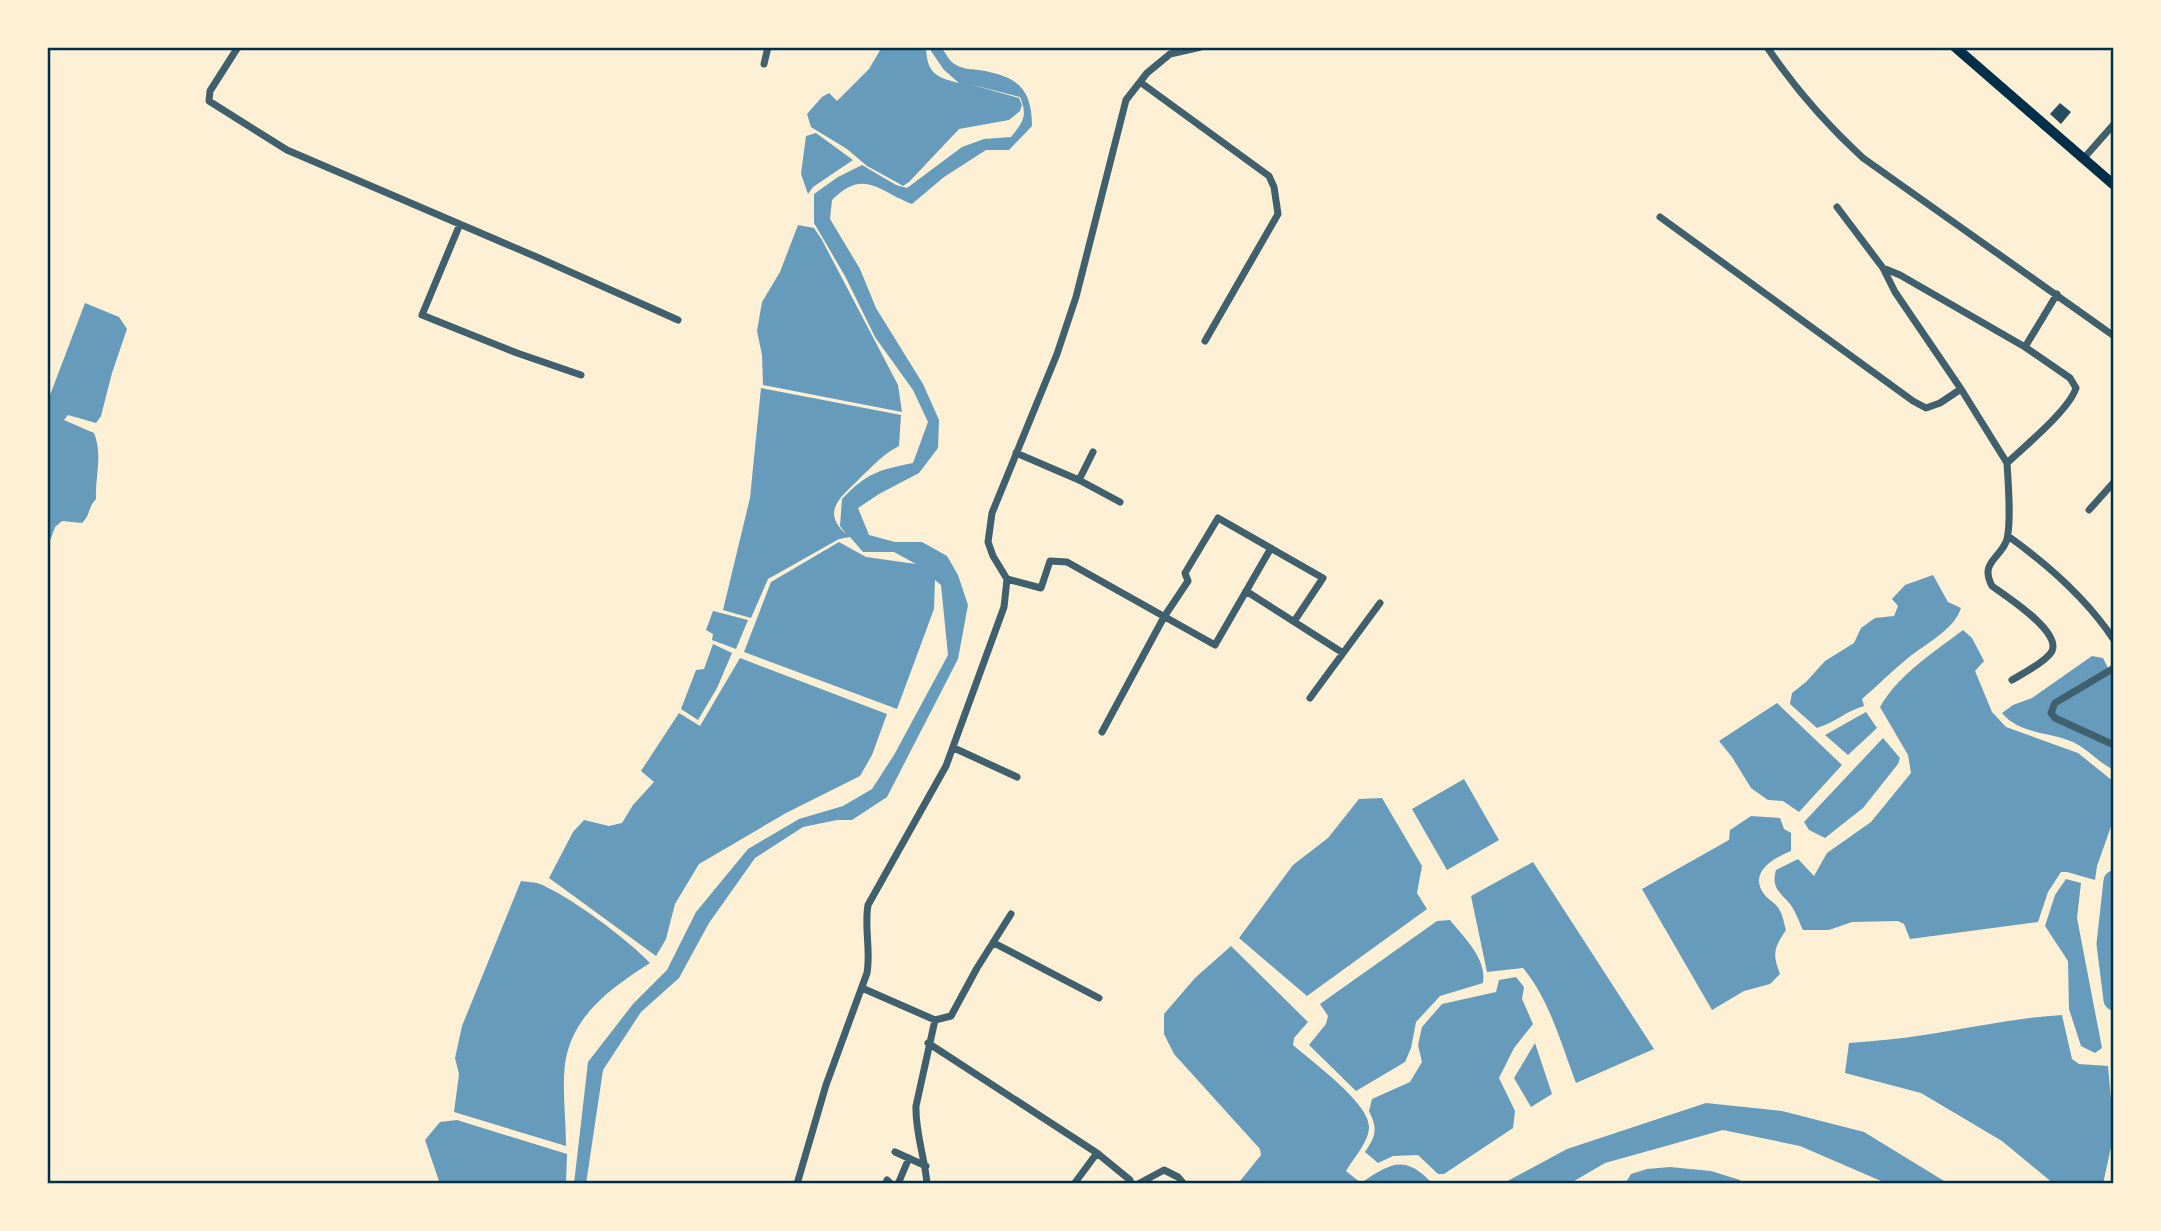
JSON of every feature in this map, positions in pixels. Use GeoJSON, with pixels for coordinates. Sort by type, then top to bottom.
{"type":"FeatureCollection","features":[{"type":"Feature","properties":{"kind":"main road"},"geometry":{"type":"LineString","coordinates":[[1955,47],[2114,185]]}},
{"type":"Feature","properties":{"kind":"street"},"geometry":{"type":"LineString","coordinates":[[238,47],[210,91],[209,101],[286,150],[460,223],[678,320]]}},
{"type":"Feature","properties":{"kind":"street"},"geometry":{"type":"LineString","coordinates":[[764,64],[768,47]]}},
{"type":"Feature","properties":{"kind":"street"},"geometry":{"type":"LineString","coordinates":[[797,1184],[826,1084],[862,988],[869,961],[869,905],[954,748],[1004,607],[1007,579],[990,550],[988,528],[1057,354],[1076,297],[1126,100],[1147,73],[1170,54],[1201,47]]}},
{"type":"Feature","properties":{"kind":"street"},"geometry":{"type":"LineString","coordinates":[[1767,47],[1792,85],[1827,125],[1863,158],[2114,336]]}},
{"type":"Feature","properties":{"kind":"street"},"geometry":{"type":"LineString","coordinates":[[1140,82],[1269,176],[1274,187],[1278,214],[1205,341]]}},
{"type":"Feature","properties":{"kind":"street"},"geometry":{"type":"LineString","coordinates":[[2084,158],[2114,124]]}},
{"type":"Feature","properties":{"kind":"street"},"geometry":{"type":"LineString","coordinates":[[1837,207],[1882,268],[2007,463],[2008,536],[1987,570],[1988,577],[1992,586],[2042,625],[2053,644],[2047,657],[2012,680]]}},
{"type":"Feature","properties":{"kind":"street"},"geometry":{"type":"LineString","coordinates":[[1660,217],[1913,401],[1926,408],[1940,403],[1961,389]]}},
{"type":"Feature","properties":{"kind":"street"},"geometry":{"type":"LineString","coordinates":[[460,223],[422,315],[581,375]]}},
{"type":"Feature","properties":{"kind":"street"},"geometry":{"type":"LineString","coordinates":[[1882,268],[1900,275],[2025,347],[2070,378],[2076,388],[2074,397],[2007,463]]}},
{"type":"Feature","properties":{"kind":"street"},"geometry":{"type":"LineString","coordinates":[[2025,347],[2057,295]]}},
{"type":"Feature","properties":{"kind":"street"},"geometry":{"type":"LineString","coordinates":[[1079,480],[1093,452]]}},
{"type":"Feature","properties":{"kind":"street"},"geometry":{"type":"LineString","coordinates":[[1016,453],[1079,480],[1120,502]]}},
{"type":"Feature","properties":{"kind":"street"},"geometry":{"type":"LineString","coordinates":[[2089,510],[2114,482]]}},
{"type":"Feature","properties":{"kind":"street"},"geometry":{"type":"LineString","coordinates":[[1102,732],[1164,617],[1188,581],[1185,573],[1219,518],[1323,578],[1295,621]]}},
{"type":"Feature","properties":{"kind":"street"},"geometry":{"type":"LineString","coordinates":[[2008,536],[2028,550],[2066,585],[2114,640]]}},
{"type":"Feature","properties":{"kind":"street"},"geometry":{"type":"LineString","coordinates":[[1007,579],[1041,588],[1050,561],[1067,562],[1215,645],[1271,548]]}},
{"type":"Feature","properties":{"kind":"street"},"geometry":{"type":"LineString","coordinates":[[1246,591],[1343,653]]}},
{"type":"Feature","properties":{"kind":"street"},"geometry":{"type":"LineString","coordinates":[[1310,698],[1380,603]]}},
{"type":"Feature","properties":{"kind":"street"},"geometry":{"type":"LineString","coordinates":[[2114,668],[2055,703],[2051,713],[2055,718],[2114,745]]}},
{"type":"Feature","properties":{"kind":"street"},"geometry":{"type":"LineString","coordinates":[[954,748],[1017,777]]}},
{"type":"Feature","properties":{"kind":"street"},"geometry":{"type":"LineString","coordinates":[[862,988],[935,1020],[951,1016],[976,968],[1011,914]]}},
{"type":"Feature","properties":{"kind":"street"},"geometry":{"type":"LineString","coordinates":[[994,943],[1099,998]]}},
{"type":"Feature","properties":{"kind":"street"},"geometry":{"type":"LineString","coordinates":[[927,1184],[926,1166],[915,1118],[928,1043],[935,1020]]}},
{"type":"Feature","properties":{"kind":"street"},"geometry":{"type":"LineString","coordinates":[[928,1043],[1097,1153],[1130,1180],[1131,1184]]}},
{"type":"Feature","properties":{"kind":"street"},"geometry":{"type":"LineString","coordinates":[[895,1152],[926,1166]]}},
{"type":"Feature","properties":{"kind":"street"},"geometry":{"type":"LineString","coordinates":[[1074,1184],[1097,1153]]}},
{"type":"Feature","properties":{"kind":"street"},"geometry":{"type":"LineString","coordinates":[[898,1184],[909,1158]]}},
{"type":"Feature","properties":{"kind":"street"},"geometry":{"type":"LineString","coordinates":[[1138,1184],[1164,1170],[1178,1177],[1184,1184]]}},
{"type":"Feature","properties":{"kind":"water"},"geometry":{"type":"Polygon","coordinates":[[[882,47],[926,47],[928,63],[934,72],[959,83],[944,70],[931,51],[932,47],[943,47],[950,60],[959,66],[1012,80],[1025,93],[1031,113],[1032,126],[1009,150],[986,150],[944,177],[912,204],[871,185],[862,184],[843,190],[832,200],[830,219],[860,269],[876,308],[923,384],[939,420],[938,448],[919,473],[858,508],[869,535],[895,542],[922,542],[947,556],[958,575],[968,605],[958,659],[887,797],[852,820],[837,820],[803,827],[755,858],[709,923],[679,978],[641,1012],[603,1070],[586,1184],[574,1184],[588,1062],[633,1004],[667,970],[696,912],[748,849],[799,819],[843,806],[872,789],[894,755],[948,655],[941,585],[935,580],[934,609],[897,709],[744,652],[771,582],[839,542],[866,557],[916,564],[894,552],[863,552],[850,537],[839,539],[768,579],[751,618],[723,610],[750,498],[761,388],[901,415],[899,446],[879,460],[837,503],[835,518],[838,525],[846,534],[840,526],[842,499],[859,483],[874,474],[913,463],[928,422],[913,390],[875,337],[845,276],[814,223],[814,194],[838,177],[862,165],[896,185],[907,188],[962,147],[984,139],[1011,137],[1023,118],[1024,109],[1020,97],[969,84],[1019,98],[1022,105],[1020,111],[1009,120],[959,129],[903,186],[867,166],[847,149],[811,127],[807,114],[829,93],[837,101],[869,69],[882,47]]]}},
{"type":"Feature","properties":{"kind":"water"},"geometry":{"type":"Polygon","coordinates":[[[816,133],[853,160],[813,187],[808,194],[801,174],[806,136],[816,133]]]}},
{"type":"Feature","properties":{"kind":"water"},"geometry":{"type":"Polygon","coordinates":[[[798,225],[814,228],[822,240],[898,385],[902,412],[763,385],[762,355],[757,331],[762,302],[780,272],[798,225]]]}},
{"type":"Feature","properties":{"kind":"water"},"geometry":{"type":"Polygon","coordinates":[[[85,303],[119,317],[127,329],[101,416],[96,423],[68,415],[64,420],[94,433],[98,457],[96,499],[82,523],[62,521],[55,527],[47,549],[47,403],[85,303]]]}},
{"type":"Feature","properties":{"kind":"water"},"geometry":{"type":"Polygon","coordinates":[[[1933,575],[1948,602],[1961,608],[1957,616],[1946,630],[1908,658],[1862,699],[1864,706],[1817,728],[1790,704],[1792,693],[1825,661],[1854,643],[1861,628],[1875,618],[1894,616],[1898,606],[1892,599],[1905,585],[1933,575]]]}},
{"type":"Feature","properties":{"kind":"water"},"geometry":{"type":"Polygon","coordinates":[[[713,611],[748,620],[736,649],[712,640],[713,634],[706,630],[713,611]]]}},
{"type":"Feature","properties":{"kind":"water"},"geometry":{"type":"Polygon","coordinates":[[[1963,630],[1972,638],[1984,661],[1975,671],[1992,712],[2006,727],[2078,753],[2114,782],[2114,818],[2097,866],[2095,880],[2061,872],[2048,892],[2038,922],[1910,939],[1904,924],[1898,921],[1852,922],[1829,930],[1803,930],[1792,907],[1776,886],[1776,870],[1798,859],[1814,876],[1827,853],[1871,822],[1911,773],[1908,755],[1880,707],[1907,674],[1963,630]]]}},
{"type":"Feature","properties":{"kind":"water"},"geometry":{"type":"Polygon","coordinates":[[[713,644],[732,653],[717,688],[698,720],[681,709],[696,670],[704,669],[713,644]]]}},
{"type":"Feature","properties":{"kind":"water"},"geometry":{"type":"Polygon","coordinates":[[[2092,656],[2103,658],[2114,680],[2114,770],[2073,742],[2026,729],[2002,713],[2013,705],[2032,698],[2092,656]]]}},
{"type":"Feature","properties":{"kind":"water"},"geometry":{"type":"Polygon","coordinates":[[[740,658],[887,714],[872,755],[860,776],[786,813],[699,864],[675,904],[666,939],[656,956],[549,878],[573,832],[584,820],[609,826],[622,823],[633,805],[654,782],[641,771],[679,713],[700,726],[740,658]]]}},
{"type":"Feature","properties":{"kind":"water"},"geometry":{"type":"Polygon","coordinates":[[[1777,703],[1842,765],[1799,812],[1783,801],[1768,800],[1751,788],[1719,741],[1777,703]]]}},
{"type":"Feature","properties":{"kind":"water"},"geometry":{"type":"Polygon","coordinates":[[[1866,712],[1877,728],[1848,755],[1825,735],[1866,712]]]}},
{"type":"Feature","properties":{"kind":"water"},"geometry":{"type":"Polygon","coordinates":[[[1883,738],[1900,758],[1863,808],[1825,838],[1809,830],[1804,822],[1883,738]]]}},
{"type":"Feature","properties":{"kind":"water"},"geometry":{"type":"Polygon","coordinates":[[[1464,779],[1499,840],[1447,870],[1412,809],[1464,779]]]}},
{"type":"Feature","properties":{"kind":"water"},"geometry":{"type":"Polygon","coordinates":[[[1382,798],[1422,866],[1417,893],[1427,909],[1307,996],[1239,938],[1293,865],[1328,838],[1359,799],[1382,798]]]}},
{"type":"Feature","properties":{"kind":"water"},"geometry":{"type":"Polygon","coordinates":[[[1751,816],[1780,818],[1784,829],[1791,833],[1791,851],[1765,867],[1759,879],[1764,894],[1780,911],[1786,930],[1775,951],[1780,974],[1770,984],[1744,991],[1712,1010],[1642,889],[1729,840],[1730,830],[1751,816]]]}},
{"type":"Feature","properties":{"kind":"water"},"geometry":{"type":"Polygon","coordinates":[[[1533,862],[1654,1049],[1576,1083],[1548,1008],[1523,968],[1487,972],[1471,896],[1533,862]]]}},
{"type":"Feature","properties":{"kind":"water"},"geometry":{"type":"Polygon","coordinates":[[[2066,879],[2081,883],[2077,918],[2102,1048],[2095,1053],[2081,1046],[2069,1009],[2068,961],[2045,926],[2055,895],[2066,879]]]}},
{"type":"Feature","properties":{"kind":"water"},"geometry":{"type":"Polygon","coordinates":[[[521,881],[549,888],[580,907],[650,963],[621,982],[596,1004],[576,1031],[565,1064],[566,1146],[454,1112],[459,1074],[455,1058],[462,1026],[521,881]]]}},
{"type":"Feature","properties":{"kind":"water"},"geometry":{"type":"Polygon","coordinates":[[[1450,920],[1478,957],[1482,965],[1483,983],[1440,996],[1416,1022],[1405,1062],[1356,1091],[1309,1045],[1326,1024],[1328,1016],[1320,1004],[1437,921],[1450,920]]]}},
{"type":"Feature","properties":{"kind":"water"},"geometry":{"type":"Polygon","coordinates":[[[1231,946],[1308,1022],[1294,1038],[1293,1045],[1351,1095],[1367,1118],[1369,1128],[1366,1139],[1346,1171],[1361,1183],[1390,1166],[1406,1165],[1432,1183],[1242,1184],[1240,1181],[1261,1155],[1260,1149],[1174,1054],[1164,1034],[1164,1014],[1195,978],[1231,946]]]}},
{"type":"Feature","properties":{"kind":"water"},"geometry":{"type":"Polygon","coordinates":[[[1516,977],[1524,987],[1522,999],[1533,1024],[1514,1048],[1499,1078],[1515,1111],[1513,1128],[1444,1174],[1438,1174],[1418,1155],[1393,1156],[1378,1163],[1365,1152],[1374,1132],[1369,1111],[1372,1099],[1410,1082],[1422,1062],[1418,1045],[1422,1027],[1442,1004],[1496,992],[1499,980],[1516,977]]]}},
{"type":"Feature","properties":{"kind":"water"},"geometry":{"type":"Polygon","coordinates":[[[2062,1015],[2072,1059],[2079,1064],[2108,1066],[2114,1133],[2103,1184],[2054,1184],[2002,1141],[1921,1093],[1845,1073],[1849,1043],[1905,1038],[2062,1015]]]}},
{"type":"Feature","properties":{"kind":"water"},"geometry":{"type":"Polygon","coordinates":[[[1535,1043],[1552,1094],[1531,1107],[1514,1078],[1535,1043]]]}},
{"type":"Feature","properties":{"kind":"water"},"geometry":{"type":"Polygon","coordinates":[[[1706,1103],[1782,1111],[1864,1132],[1949,1184],[1888,1184],[1800,1146],[1723,1130],[1605,1163],[1569,1184],[1502,1184],[1567,1149],[1706,1103]]]}},
{"type":"Feature","properties":{"kind":"water"},"geometry":{"type":"Polygon","coordinates":[[[457,1120],[567,1154],[566,1184],[440,1184],[425,1140],[440,1122],[457,1120]]]}},
{"type":"Feature","properties":{"kind":"water"},"geometry":{"type":"Polygon","coordinates":[[[1670,1167],[1711,1171],[1740,1180],[1740,1184],[1625,1184],[1631,1174],[1670,1167]]]}},
{"type":"Feature","properties":{"kind":"building"},"geometry":{"type":"Polygon","coordinates":[[[2060,103],[2071,112],[2061,124],[2050,114],[2060,103]]]}},
{"type":"Feature","properties":{"kind":"waterway"},"geometry":{"type":"LineString","coordinates":[[2114,881],[2107,944],[2114,1000]]}}]}
